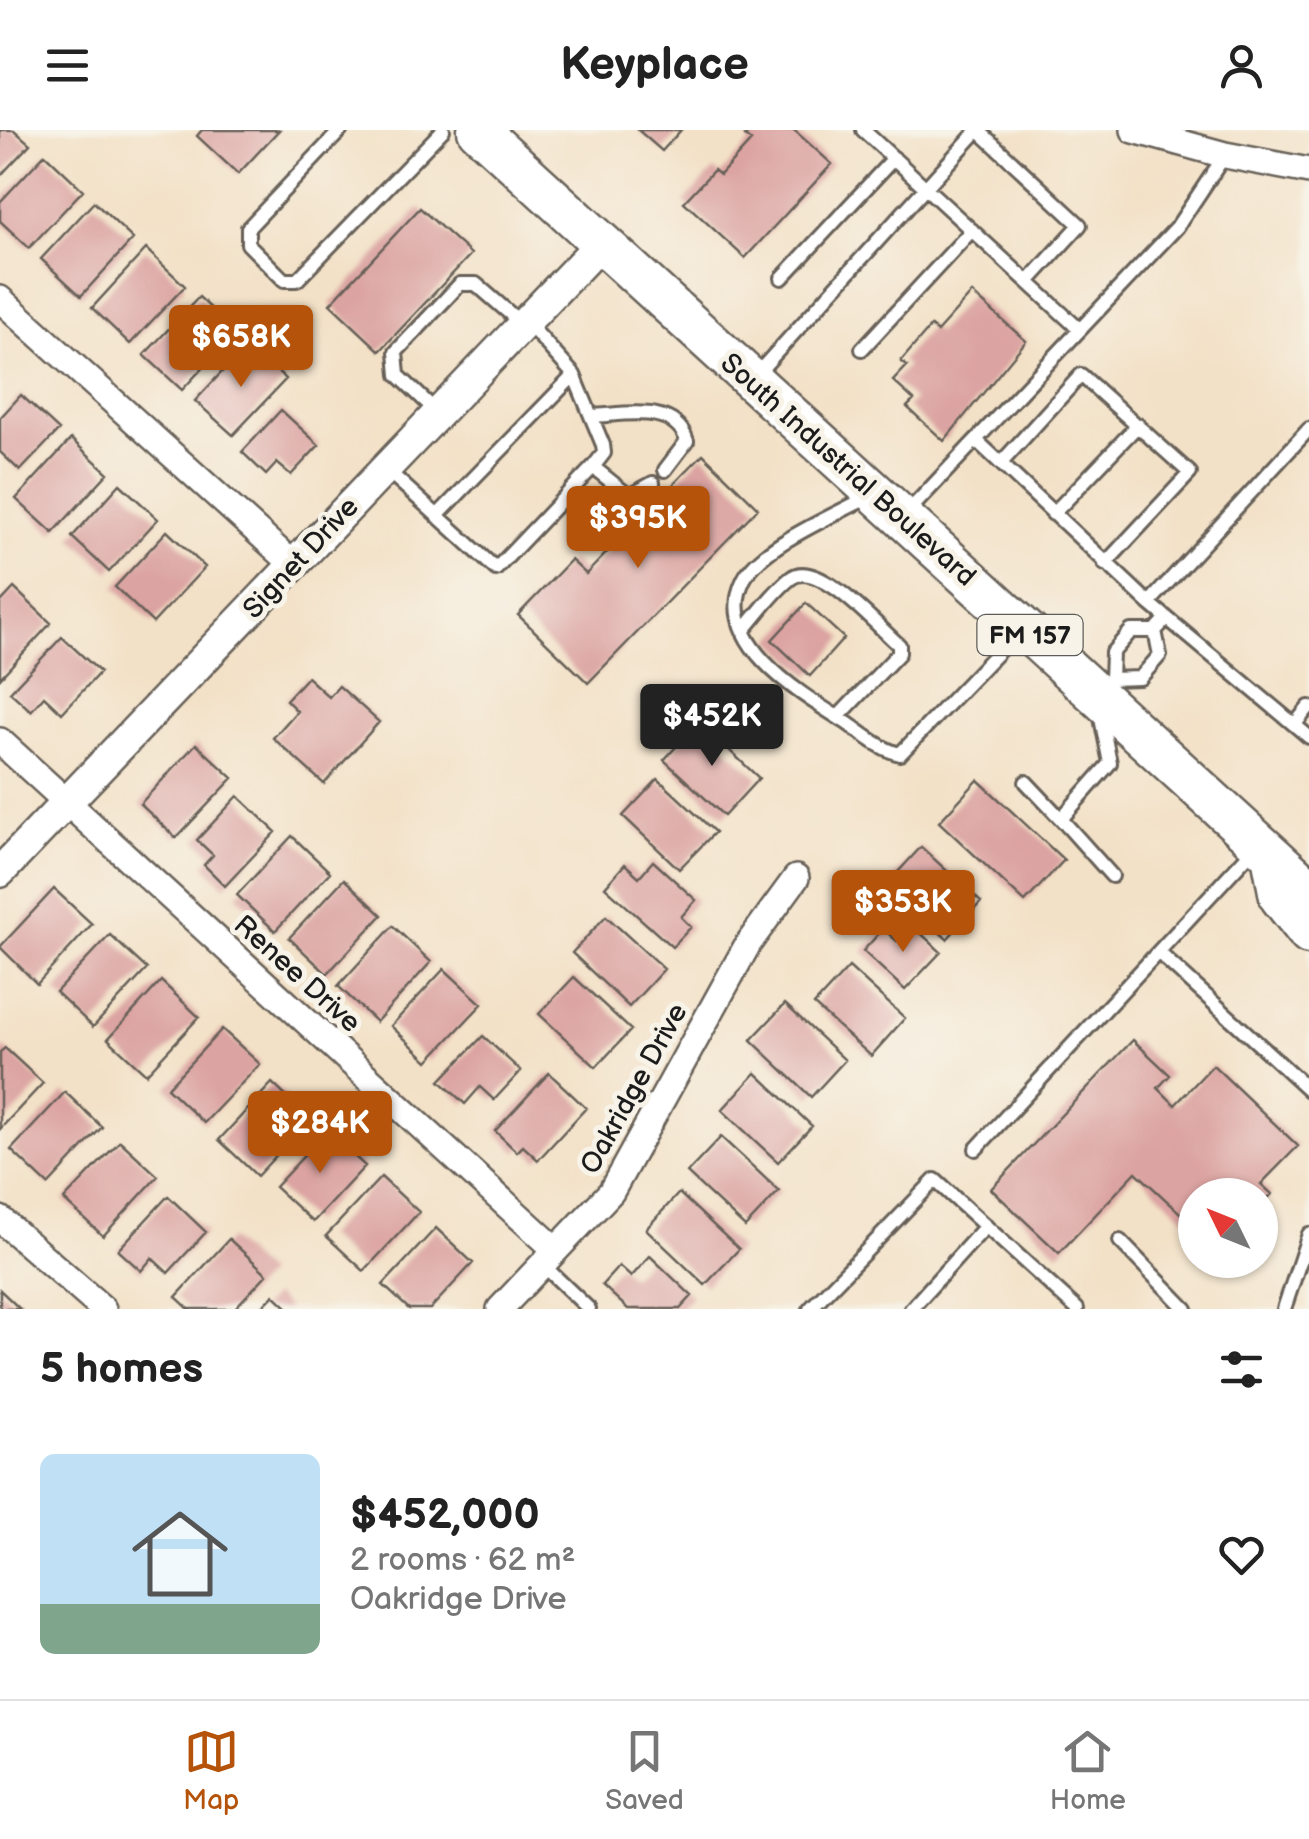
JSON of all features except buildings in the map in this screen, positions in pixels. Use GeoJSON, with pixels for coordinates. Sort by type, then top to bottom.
{"type":"FeatureCollection","features":[{"type":"Feature","properties":{"kind":"main road","name":"South Industrial Boulevard"},"geometry":{"type":"LineString","coordinates":[[478,130],[1022,627],[1103,687],[1309,889]]}},
{"type":"Feature","properties":{"kind":"main road"},"geometry":{"type":"LineString","coordinates":[[1267,844],[1280,897],[1309,934]]}},
{"type":"Feature","properties":{"kind":"street"},"geometry":{"type":"LineString","coordinates":[[1134,130],[1225,155],[1309,171]]}},
{"type":"Feature","properties":{"kind":"street","name":"Signet Drive"},"geometry":{"type":"LineString","coordinates":[[0,872],[601,243]]}},
{"type":"Feature","properties":{"kind":"street"},"geometry":{"type":"LineString","coordinates":[[0,299],[293,564]]}},
{"type":"Feature","properties":{"kind":"street","name":"Renee Drive"},"geometry":{"type":"LineString","coordinates":[[0,741],[549,1257]]}},
{"type":"Feature","properties":{"kind":"street","name":"Oakridge Drive"},"geometry":{"type":"LineString","coordinates":[[500,1309],[611,1192],[748,944],[796,878]]}},
{"type":"Feature","properties":{"kind":"street"},"geometry":{"type":"LineString","coordinates":[[0,1219],[103,1309]]}},
{"type":"Feature","properties":{"kind":"lane"},"geometry":{"type":"LineString","coordinates":[[341,130],[248,228],[248,244],[284,280],[297,280],[443,130]]}},
{"type":"Feature","properties":{"kind":"lane"},"geometry":{"type":"LineString","coordinates":[[863,130],[1080,330]]}},
{"type":"Feature","properties":{"kind":"lane"},"geometry":{"type":"LineString","coordinates":[[752,380],[978,130],[1080,224],[1028,282]]}},
{"type":"Feature","properties":{"kind":"lane"},"geometry":{"type":"LineString","coordinates":[[1022,627],[906,752],[894,754],[800,694],[758,654],[742,631],[738,607],[741,585],[759,560],[889,506],[978,441],[1176,227],[1225,155]]}},
{"type":"Feature","properties":{"kind":"lane"},"geometry":{"type":"LineString","coordinates":[[782,278],[894,158]]}},
{"type":"Feature","properties":{"kind":"lane"},"geometry":{"type":"LineString","coordinates":[[862,349],[972,230]]}},
{"type":"Feature","properties":{"kind":"lane"},"geometry":{"type":"LineString","coordinates":[[385,468],[496,569],[604,454],[574,375],[525,323],[476,284],[460,284],[396,352],[398,375],[438,413]]}},
{"type":"Feature","properties":{"kind":"lane"},"geometry":{"type":"LineString","coordinates":[[437,516],[574,375]]}},
{"type":"Feature","properties":{"kind":"lane"},"geometry":{"type":"LineString","coordinates":[[1000,463],[1081,375],[1190,473],[1106,564]]}},
{"type":"Feature","properties":{"kind":"lane"},"geometry":{"type":"LineString","coordinates":[[592,416],[658,414],[671,419],[686,441],[665,470]]}},
{"type":"Feature","properties":{"kind":"lane"},"geometry":{"type":"LineString","coordinates":[[1053,514],[1138,425]]}},
{"type":"Feature","properties":{"kind":"lane"},"geometry":{"type":"LineString","coordinates":[[1149,603],[1309,429]]}},
{"type":"Feature","properties":{"kind":"lane"},"geometry":{"type":"LineString","coordinates":[[978,441],[1149,603],[1309,737]]}},
{"type":"Feature","properties":{"kind":"lane"},"geometry":{"type":"LineString","coordinates":[[593,467],[629,496],[636,496],[652,483]]}},
{"type":"Feature","properties":{"kind":"lane"},"geometry":{"type":"LineString","coordinates":[[742,631],[793,576],[809,573],[826,580],[899,645],[899,652],[838,717]]}},
{"type":"Feature","properties":{"kind":"lane"},"geometry":{"type":"LineString","coordinates":[[1061,820],[1110,763],[1103,687],[1112,653],[1130,631],[1155,631],[1168,618]]}},
{"type":"Feature","properties":{"kind":"lane"},"geometry":{"type":"LineString","coordinates":[[1103,687],[1140,678],[1160,655],[1155,631]]}},
{"type":"Feature","properties":{"kind":"lane"},"geometry":{"type":"LineString","coordinates":[[1295,724],[1309,707]]}},
{"type":"Feature","properties":{"kind":"lane"},"geometry":{"type":"LineString","coordinates":[[1026,782],[1112,876]]}},
{"type":"Feature","properties":{"kind":"lane"},"geometry":{"type":"LineString","coordinates":[[976,1149],[1158,952],[1267,844]]}},
{"type":"Feature","properties":{"kind":"lane"},"geometry":{"type":"LineString","coordinates":[[1158,952],[1309,1090]]}},
{"type":"Feature","properties":{"kind":"lane"},"geometry":{"type":"LineString","coordinates":[[810,1309],[935,1180],[1068,1306]]}},
{"type":"Feature","properties":{"kind":"lane"},"geometry":{"type":"LineString","coordinates":[[911,1309],[986,1226]]}},
{"type":"Feature","properties":{"kind":"lane"},"geometry":{"type":"LineString","coordinates":[[1284,1309],[1309,1234]]}},
{"type":"Feature","properties":{"kind":"lane"},"geometry":{"type":"LineString","coordinates":[[1120,1242],[1186,1309]]}},
{"type":"Feature","properties":{"kind":"lane"},"geometry":{"type":"LineString","coordinates":[[549,1257],[589,1309]]}}]}
